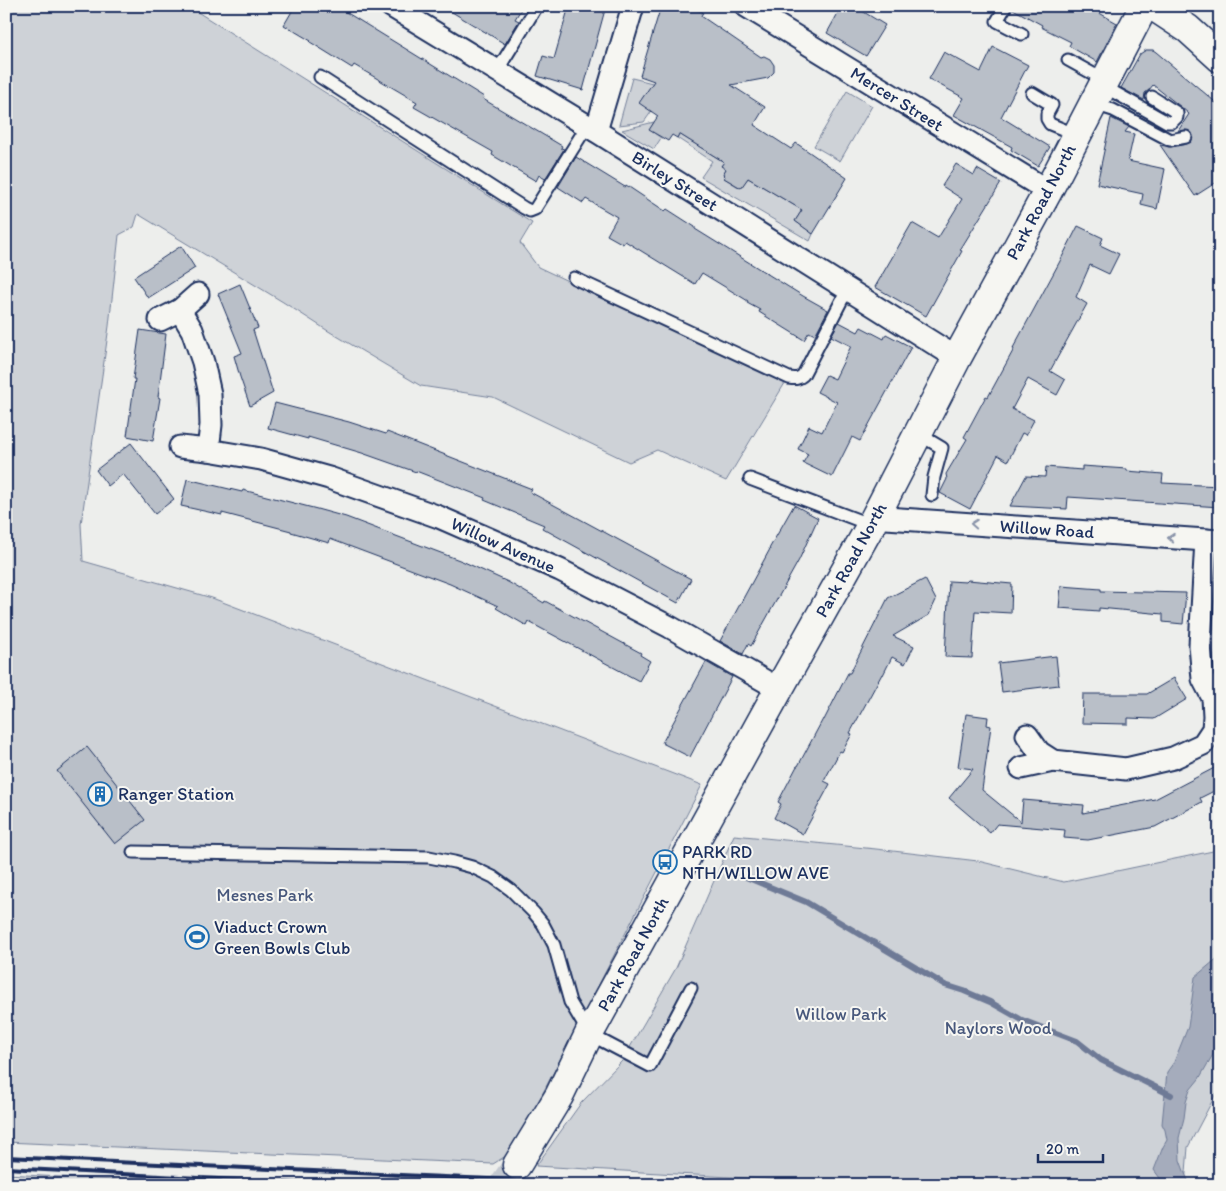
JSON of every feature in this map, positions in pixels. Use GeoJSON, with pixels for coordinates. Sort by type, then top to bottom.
{"type":"FeatureCollection","features":[{"type":"Feature","properties":{"kind":"street","name":"Birley Street"},"geometry":{"type":"LineString","coordinates":[[391,6],[592,128],[957,358]]}},
{"type":"Feature","properties":{"kind":"street"},"geometry":{"type":"LineString","coordinates":[[592,128],[634,6]]}},
{"type":"Feature","properties":{"kind":"street","name":"Mercer Street"},"geometry":{"type":"LineString","coordinates":[[746,6],[1048,191]]}},
{"type":"Feature","properties":{"kind":"street","name":"Park Road North"},"geometry":{"type":"LineString","coordinates":[[517,1165],[559,1096],[589,1034],[873,521],[917,433],[1048,191],[1144,6]]}},
{"type":"Feature","properties":{"kind":"street"},"geometry":{"type":"LineString","coordinates":[[1153,6],[1188,29],[1220,58]]}},
{"type":"Feature","properties":{"kind":"street"},"geometry":{"type":"LineString","coordinates":[[160,320],[180,310],[198,294]]}},
{"type":"Feature","properties":{"kind":"street"},"geometry":{"type":"LineString","coordinates":[[180,310],[192,330],[203,362],[210,394],[211,425],[208,450]]}},
{"type":"Feature","properties":{"kind":"street","name":"Willow Avenue"},"geometry":{"type":"LineString","coordinates":[[180,447],[261,459],[329,478],[439,517],[560,570],[670,627],[779,689]]}},
{"type":"Feature","properties":{"kind":"street","name":"Willow Road"},"geometry":{"type":"LineString","coordinates":[[873,521],[886,518],[1213,541]]}},
{"type":"Feature","properties":{"kind":"street"},"geometry":{"type":"LineString","coordinates":[[1021,768],[1053,761],[1126,769],[1173,758],[1203,744],[1213,729],[1214,716],[1212,698],[1203,679],[1200,645],[1213,541]]}},
{"type":"Feature","properties":{"kind":"street"},"geometry":{"type":"LineString","coordinates":[[1027,735],[1039,752],[1053,761]]}},
{"type":"Feature","properties":{"kind":"lane"},"geometry":{"type":"LineString","coordinates":[[497,71],[537,6]]}},
{"type":"Feature","properties":{"kind":"lane"},"geometry":{"type":"LineString","coordinates":[[1006,6],[997,22],[1022,34]]}},
{"type":"Feature","properties":{"kind":"lane"},"geometry":{"type":"LineString","coordinates":[[1068,60],[1101,90],[1113,110],[1170,140],[1186,137]]}},
{"type":"Feature","properties":{"kind":"lane"},"geometry":{"type":"LineString","coordinates":[[320,77],[530,211],[535,209],[592,128]]}},
{"type":"Feature","properties":{"kind":"lane"},"geometry":{"type":"LineString","coordinates":[[1101,90],[1166,122],[1172,122],[1177,117],[1177,113],[1152,96]]}},
{"type":"Feature","properties":{"kind":"lane"},"geometry":{"type":"LineString","coordinates":[[1032,93],[1052,104],[1047,114],[1050,124],[1077,135]]}},
{"type":"Feature","properties":{"kind":"lane"},"geometry":{"type":"LineString","coordinates":[[574,278],[789,378],[795,379],[803,375],[847,290]]}},
{"type":"Feature","properties":{"kind":"lane"},"geometry":{"type":"LineString","coordinates":[[917,433],[942,448],[934,477],[932,495]]}},
{"type":"Feature","properties":{"kind":"lane"},"geometry":{"type":"LineString","coordinates":[[750,479],[873,521]]}},
{"type":"Feature","properties":{"kind":"lane"},"geometry":{"type":"LineString","coordinates":[[133,852],[429,857],[472,868],[493,877],[511,890],[543,924],[554,945],[570,1002],[589,1034],[650,1066],[691,988]]}},
{"type":"Feature","properties":{"kind":"green space","name":"Mesnes Park"},"geometry":{"type":"Polygon","coordinates":[[[6,6],[188,6],[532,223],[520,243],[538,267],[785,383],[726,481],[657,450],[629,462],[493,397],[421,386],[138,214],[134,227],[119,235],[109,326],[81,524],[83,561],[212,598],[702,785],[531,1116],[517,1149],[493,1164],[6,1142],[6,6]]]}},
{"type":"Feature","properties":{"kind":"green space"},"geometry":{"type":"Polygon","coordinates":[[[632,78],[669,87],[644,122],[619,125],[632,78]]]}},
{"type":"Feature","properties":{"kind":"green space"},"geometry":{"type":"Polygon","coordinates":[[[847,91],[872,106],[840,161],[814,146],[847,91]]]}},
{"type":"Feature","properties":{"kind":"green space"},"geometry":{"type":"Polygon","coordinates":[[[654,122],[650,130],[661,138],[654,149],[622,130],[654,122]]]}},
{"type":"Feature","properties":{"kind":"green space"},"geometry":{"type":"Polygon","coordinates":[[[679,134],[724,162],[721,166],[726,169],[723,174],[724,178],[740,188],[748,178],[802,210],[795,221],[813,234],[810,241],[701,177],[712,161],[677,138],[679,134]]]}},
{"type":"Feature","properties":{"kind":"green space","name":"Naylors Wood"},"geometry":{"type":"Polygon","coordinates":[[[734,835],[978,861],[1064,882],[1213,851],[1220,853],[1220,1086],[1188,1147],[1185,1185],[870,1185],[536,1166],[581,1103],[622,1061],[676,968],[734,835]]]}},
{"type":"Feature","properties":{"kind":"green space"},"geometry":{"type":"Polygon","coordinates":[[[6,1174],[206,1185],[6,1185],[6,1174]]]}},
{"type":"Feature","properties":{"kind":"water"},"geometry":{"type":"Polygon","coordinates":[[[1220,956],[1220,994],[1217,999],[1215,1051],[1199,1079],[1190,1090],[1179,1138],[1180,1160],[1190,1185],[1165,1185],[1154,1170],[1167,1140],[1162,1124],[1167,1072],[1174,1062],[1188,1027],[1195,977],[1220,956]]]}},
{"type":"Feature","properties":{"kind":"building"},"geometry":{"type":"Polygon","coordinates":[[[295,6],[336,6],[484,97],[483,99],[562,146],[561,148],[564,149],[545,179],[539,175],[536,181],[492,155],[493,152],[414,107],[417,102],[354,65],[352,68],[284,25],[295,6]]]}},
{"type":"Feature","properties":{"kind":"building"},"geometry":{"type":"Polygon","coordinates":[[[442,6],[523,6],[515,19],[519,21],[505,44],[442,6]]]}},
{"type":"Feature","properties":{"kind":"building"},"geometry":{"type":"Polygon","coordinates":[[[569,6],[606,6],[583,90],[537,76],[543,56],[554,59],[569,6]]]}},
{"type":"Feature","properties":{"kind":"building"},"geometry":{"type":"Polygon","coordinates":[[[661,6],[685,6],[703,12],[701,16],[761,57],[764,56],[770,59],[774,65],[774,72],[768,78],[731,85],[765,107],[754,125],[791,149],[796,143],[847,178],[813,234],[795,221],[802,210],[748,178],[741,188],[724,178],[723,174],[726,169],[721,166],[724,162],[679,134],[677,138],[672,135],[668,141],[649,130],[658,116],[639,103],[654,81],[640,76],[661,6]]]}},
{"type":"Feature","properties":{"kind":"building"},"geometry":{"type":"Polygon","coordinates":[[[842,6],[854,6],[885,25],[866,56],[827,33],[842,6]]]}},
{"type":"Feature","properties":{"kind":"building"},"geometry":{"type":"Polygon","coordinates":[[[1013,6],[1087,6],[1117,23],[1097,62],[1069,46],[1071,42],[1041,27],[1042,25],[1013,9],[1013,6]]]}},
{"type":"Feature","properties":{"kind":"building"},"geometry":{"type":"Polygon","coordinates":[[[993,47],[1028,65],[1001,117],[1050,147],[1038,166],[1011,150],[1012,147],[954,115],[964,98],[929,79],[944,52],[981,72],[993,47]]]}},
{"type":"Feature","properties":{"kind":"building"},"geometry":{"type":"Polygon","coordinates":[[[1146,50],[1156,52],[1220,106],[1220,180],[1195,196],[1160,145],[1171,147],[1191,142],[1193,136],[1191,132],[1185,130],[1178,131],[1189,114],[1153,85],[1145,93],[1144,100],[1121,88],[1140,54],[1146,50]]]}},
{"type":"Feature","properties":{"kind":"building"},"geometry":{"type":"Polygon","coordinates":[[[1111,118],[1129,127],[1125,132],[1134,134],[1128,161],[1165,169],[1157,209],[1141,205],[1143,194],[1097,184],[1111,118]]]}},
{"type":"Feature","properties":{"kind":"building"},"geometry":{"type":"Polygon","coordinates":[[[576,157],[625,187],[626,185],[665,211],[667,209],[695,227],[695,229],[828,310],[815,335],[809,332],[804,340],[759,312],[760,310],[747,303],[748,301],[702,273],[695,284],[625,241],[623,244],[607,235],[617,217],[586,199],[583,203],[558,187],[576,157]]]}},
{"type":"Feature","properties":{"kind":"building"},"geometry":{"type":"Polygon","coordinates":[[[956,164],[974,175],[977,169],[1001,183],[960,250],[962,251],[926,316],[875,287],[912,223],[938,238],[962,199],[942,186],[956,164]]]}},
{"type":"Feature","properties":{"kind":"building"},"geometry":{"type":"Polygon","coordinates":[[[1078,226],[1103,238],[1100,245],[1119,254],[1109,274],[1090,265],[1076,297],[1087,304],[1050,371],[1065,380],[1057,395],[1028,379],[1012,409],[1034,420],[1026,435],[1022,433],[1008,461],[998,455],[970,509],[940,493],[947,479],[946,474],[967,439],[964,437],[1014,349],[1078,226]]]}},
{"type":"Feature","properties":{"kind":"building"},"geometry":{"type":"Polygon","coordinates":[[[181,246],[195,268],[148,298],[134,277],[181,246]]]}},
{"type":"Feature","properties":{"kind":"building"},"geometry":{"type":"Polygon","coordinates":[[[240,284],[258,328],[253,330],[273,393],[250,406],[234,356],[242,353],[218,294],[240,284]]]}},
{"type":"Feature","properties":{"kind":"building"},"geometry":{"type":"Polygon","coordinates":[[[839,322],[858,332],[861,327],[884,339],[886,334],[911,347],[860,441],[852,437],[832,477],[803,463],[808,454],[798,449],[809,426],[822,432],[837,402],[817,392],[826,375],[835,379],[851,346],[831,336],[839,322]]]}},
{"type":"Feature","properties":{"kind":"building"},"geometry":{"type":"Polygon","coordinates":[[[140,330],[166,334],[158,397],[160,398],[153,441],[127,436],[140,330]]]}},
{"type":"Feature","properties":{"kind":"building"},"geometry":{"type":"Polygon","coordinates":[[[275,403],[349,422],[386,434],[387,432],[532,489],[530,492],[691,579],[678,603],[542,528],[544,525],[484,500],[485,498],[416,471],[362,453],[308,437],[308,439],[268,428],[275,403]]]}},
{"type":"Feature","properties":{"kind":"building"},"geometry":{"type":"Polygon","coordinates":[[[131,443],[174,499],[155,514],[123,474],[108,486],[96,470],[131,443]]]}},
{"type":"Feature","properties":{"kind":"building"},"geometry":{"type":"Polygon","coordinates":[[[1082,466],[1163,474],[1162,483],[1220,486],[1220,507],[1068,497],[1067,509],[1010,506],[1026,476],[1045,477],[1046,467],[1082,470],[1082,466]]]}},
{"type":"Feature","properties":{"kind":"building"},"geometry":{"type":"Polygon","coordinates":[[[187,479],[242,492],[243,490],[346,517],[462,561],[508,582],[544,603],[545,601],[641,653],[640,655],[650,661],[639,681],[529,622],[527,626],[496,608],[498,606],[450,584],[330,539],[329,543],[222,513],[222,515],[181,506],[187,479]]]}},
{"type":"Feature","properties":{"kind":"building"},"geometry":{"type":"Polygon","coordinates":[[[794,505],[818,518],[799,560],[751,646],[748,644],[743,654],[720,641],[794,505]]]}},
{"type":"Feature","properties":{"kind":"building"},"geometry":{"type":"Polygon","coordinates":[[[925,579],[936,600],[929,615],[893,636],[914,646],[905,664],[892,657],[850,733],[852,734],[842,752],[840,751],[824,781],[830,784],[803,834],[774,818],[781,804],[778,802],[848,673],[850,673],[888,598],[925,579]]]}},
{"type":"Feature","properties":{"kind":"building"},"geometry":{"type":"Polygon","coordinates":[[[968,580],[1012,584],[1011,613],[975,611],[972,658],[945,657],[949,581],[966,582],[968,580]]]}},
{"type":"Feature","properties":{"kind":"building"},"geometry":{"type":"Polygon","coordinates":[[[1061,586],[1101,589],[1101,591],[1186,593],[1183,624],[1163,622],[1163,614],[1099,608],[1099,611],[1059,608],[1061,586]]]}},
{"type":"Feature","properties":{"kind":"building"},"geometry":{"type":"Polygon","coordinates":[[[1056,656],[1059,685],[1002,692],[998,663],[1056,656]]]}},
{"type":"Feature","properties":{"kind":"building"},"geometry":{"type":"Polygon","coordinates":[[[706,662],[732,677],[690,757],[662,743],[706,662]]]}},
{"type":"Feature","properties":{"kind":"building"},"geometry":{"type":"Polygon","coordinates":[[[1174,678],[1187,699],[1154,719],[1128,718],[1128,724],[1082,723],[1083,694],[1147,694],[1174,678]]]}},
{"type":"Feature","properties":{"kind":"building"},"geometry":{"type":"Polygon","coordinates":[[[966,714],[988,717],[987,725],[991,726],[982,790],[1021,822],[1023,800],[1084,805],[1083,813],[1155,799],[1220,765],[1220,788],[1200,798],[1202,802],[1155,827],[1088,840],[1064,838],[1065,830],[997,824],[990,833],[949,798],[973,769],[958,767],[966,714]]]}},
{"type":"Feature","properties":{"kind":"building","name":"Ranger Station"},"geometry":{"type":"Polygon","coordinates":[[[87,747],[145,820],[115,844],[57,771],[87,747]]]}},
{"type":"Feature","properties":{"kind":"waterway"},"geometry":{"type":"LineString","coordinates":[[746,877],[806,902],[945,985],[990,1002],[1022,1020],[1077,1041],[1101,1060],[1171,1095]]}},
{"type":"Feature","properties":{"kind":"tunnel"},"geometry":{"type":"LineString","coordinates":[[503,1185],[517,1165]]}},
{"type":"Feature","properties":{"kind":"railway"},"geometry":{"type":"LineString","coordinates":[[6,1157],[617,1185]]}},
{"type":"Feature","properties":{"kind":"railway"},"geometry":{"type":"LineString","coordinates":[[6,1168],[337,1185]]}},
{"type":"Feature","properties":{"kind":"place","name":"Ranger Station"},"geometry":{"type":"Point","coordinates":[100,794]}},
{"type":"Feature","properties":{"kind":"place","name":"PARK RD NTH/WILLOW AVE"},"geometry":{"type":"Point","coordinates":[665,862]}},
{"type":"Feature","properties":{"kind":"place","name":"Viaduct Crown Green Bowls Club"},"geometry":{"type":"Point","coordinates":[197,937]}},
{"type":"Feature","properties":{"kind":"park label","name":"Willow Park"},"geometry":{"type":"Point","coordinates":[841,1014]}}]}
